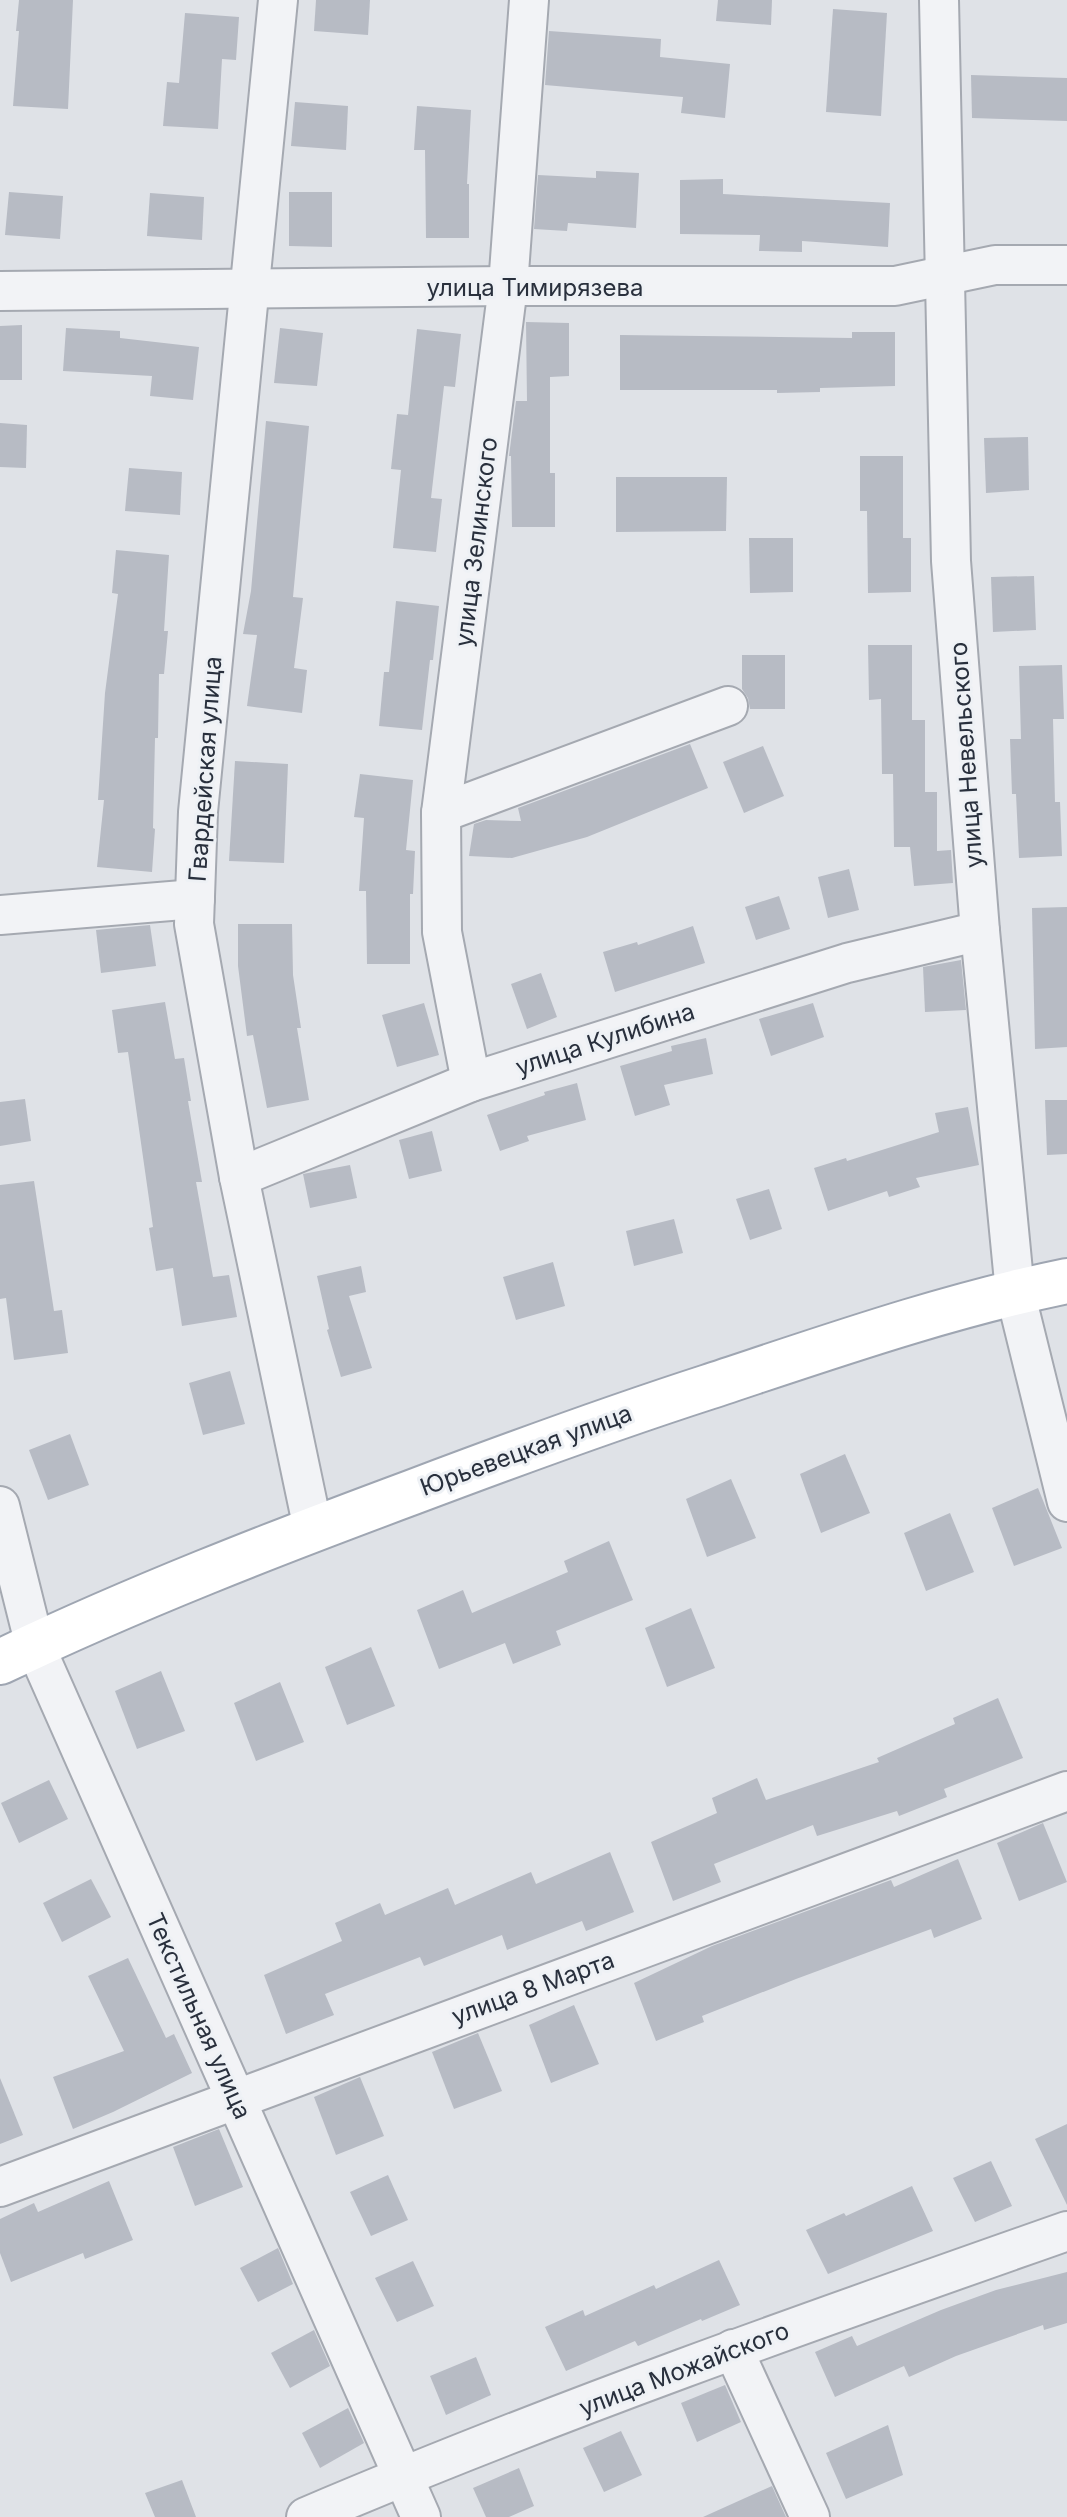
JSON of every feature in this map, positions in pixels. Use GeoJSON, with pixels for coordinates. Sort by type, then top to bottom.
{"type":"FeatureCollection","features":[{"type":"Feature","properties":{"kind":"main road","name":"Юрьевецкая улица"},"geometry":{"type":"LineString","coordinates":[[18,1654],[114,1609],[313,1529],[596,1423],[848,1341],[1015,1292],[1067,1281]]}},
{"type":"Feature","properties":{"kind":"street","name":"Гвардейская улица"},"geometry":{"type":"LineString","coordinates":[[278,0],[198,812],[194,924],[239,1177],[313,1529]]}},
{"type":"Feature","properties":{"kind":"street","name":"улица Зелинского"},"geometry":{"type":"LineString","coordinates":[[471,1082],[442,932],[441,813],[508,286],[529,0]]}},
{"type":"Feature","properties":{"kind":"street","name":"улица Невельского"},"geometry":{"type":"LineString","coordinates":[[939,0],[951,561],[980,931],[1015,1292],[1067,1502]]}},
{"type":"Feature","properties":{"kind":"street","name":"улица Тимирязева"},"geometry":{"type":"LineString","coordinates":[[0,291],[895,286],[995,265],[1067,265]]}},
{"type":"Feature","properties":{"kind":"street"},"geometry":{"type":"LineString","coordinates":[[441,813],[728,706]]}},
{"type":"Feature","properties":{"kind":"street"},"geometry":{"type":"LineString","coordinates":[[0,915],[195,899]]}},
{"type":"Feature","properties":{"kind":"street","name":"улица Кулибина"},"geometry":{"type":"LineString","coordinates":[[239,1177],[471,1082],[847,963],[980,931]]}},
{"type":"Feature","properties":{"kind":"street","name":"Текстильная улица"},"geometry":{"type":"LineString","coordinates":[[0,1506],[18,1654],[235,2099],[421,2517]]}},
{"type":"Feature","properties":{"kind":"street","name":"улица 8 Марта"},"geometry":{"type":"LineString","coordinates":[[0,2187],[1067,1791]]}},
{"type":"Feature","properties":{"kind":"street","name":"улица Можайского"},"geometry":{"type":"LineString","coordinates":[[306,2517],[404,2475],[733,2349],[1067,2231]]}},
{"type":"Feature","properties":{"kind":"street"},"geometry":{"type":"LineString","coordinates":[[733,2349],[810,2517]]}},
{"type":"Feature","properties":{"kind":"building"},"geometry":{"type":"Polygon","coordinates":[[[19,0],[73,0],[68,109],[13,106],[19,0]]]}},
{"type":"Feature","properties":{"kind":"building"},"geometry":{"type":"Polygon","coordinates":[[[316,0],[370,0],[368,35],[314,31],[316,0]]]}},
{"type":"Feature","properties":{"kind":"building"},"geometry":{"type":"Polygon","coordinates":[[[718,0],[772,0],[771,25],[716,21],[718,0]]]}},
{"type":"Feature","properties":{"kind":"building"},"geometry":{"type":"Polygon","coordinates":[[[833,9],[887,13],[881,116],[826,112],[833,9]]]}},
{"type":"Feature","properties":{"kind":"building"},"geometry":{"type":"Polygon","coordinates":[[[185,13],[239,17],[236,60],[222,59],[218,129],[163,126],[167,82],[179,83],[185,13]]]}},
{"type":"Feature","properties":{"kind":"building"},"geometry":{"type":"Polygon","coordinates":[[[549,31],[661,39],[660,57],[730,64],[725,118],[681,113],[683,97],[545,85],[549,31]]]}},
{"type":"Feature","properties":{"kind":"building"},"geometry":{"type":"Polygon","coordinates":[[[971,75],[1067,78],[1067,121],[972,118],[971,75]]]}},
{"type":"Feature","properties":{"kind":"building"},"geometry":{"type":"Polygon","coordinates":[[[295,102],[348,106],[346,150],[291,146],[295,102]]]}},
{"type":"Feature","properties":{"kind":"building"},"geometry":{"type":"Polygon","coordinates":[[[417,106],[471,110],[467,184],[469,238],[426,238],[425,150],[414,150],[417,106]]]}},
{"type":"Feature","properties":{"kind":"building"},"geometry":{"type":"Polygon","coordinates":[[[596,171],[639,173],[636,228],[568,223],[567,231],[534,229],[538,175],[596,178],[596,171]]]}},
{"type":"Feature","properties":{"kind":"building"},"geometry":{"type":"Polygon","coordinates":[[[723,179],[723,194],[890,203],[888,247],[802,241],[802,252],[759,251],[760,235],[680,234],[680,180],[723,179]]]}},
{"type":"Feature","properties":{"kind":"building"},"geometry":{"type":"Polygon","coordinates":[[[9,192],[63,196],[60,239],[5,235],[9,192]]]}},
{"type":"Feature","properties":{"kind":"building"},"geometry":{"type":"Polygon","coordinates":[[[289,192],[332,192],[332,247],[289,246],[289,192]]]}},
{"type":"Feature","properties":{"kind":"building"},"geometry":{"type":"Polygon","coordinates":[[[150,193],[204,197],[202,240],[147,236],[150,193]]]}},
{"type":"Feature","properties":{"kind":"building"},"geometry":{"type":"Polygon","coordinates":[[[526,322],[569,323],[569,376],[550,377],[550,473],[555,473],[555,527],[512,527],[509,456],[516,401],[527,401],[526,322]]]}},
{"type":"Feature","properties":{"kind":"building"},"geometry":{"type":"Polygon","coordinates":[[[22,325],[22,380],[0,380],[0,326],[22,325]]]}},
{"type":"Feature","properties":{"kind":"building"},"geometry":{"type":"Polygon","coordinates":[[[66,328],[120,331],[120,338],[199,347],[193,400],[150,396],[152,376],[63,371],[66,328]]]}},
{"type":"Feature","properties":{"kind":"building"},"geometry":{"type":"Polygon","coordinates":[[[280,328],[323,333],[317,386],[274,383],[280,328]]]}},
{"type":"Feature","properties":{"kind":"building"},"geometry":{"type":"Polygon","coordinates":[[[417,329],[461,334],[455,387],[444,386],[431,498],[442,499],[436,552],[393,548],[401,470],[391,469],[397,414],[408,415],[417,329]]]}},
{"type":"Feature","properties":{"kind":"building"},"geometry":{"type":"Polygon","coordinates":[[[852,332],[895,332],[895,386],[820,388],[820,392],[777,393],[777,390],[620,390],[620,335],[852,338],[852,332]]]}},
{"type":"Feature","properties":{"kind":"building"},"geometry":{"type":"Polygon","coordinates":[[[266,421],[309,426],[293,597],[303,598],[294,668],[307,670],[302,713],[247,706],[257,635],[243,634],[251,591],[266,421]]]}},
{"type":"Feature","properties":{"kind":"building"},"geometry":{"type":"Polygon","coordinates":[[[0,423],[27,425],[26,468],[0,467],[0,423]]]}},
{"type":"Feature","properties":{"kind":"building"},"geometry":{"type":"Polygon","coordinates":[[[1028,437],[1029,490],[986,493],[984,438],[1028,437]]]}},
{"type":"Feature","properties":{"kind":"building"},"geometry":{"type":"Polygon","coordinates":[[[860,456],[903,456],[903,538],[911,538],[911,592],[868,593],[867,511],[860,511],[860,456]]]}},
{"type":"Feature","properties":{"kind":"building"},"geometry":{"type":"Polygon","coordinates":[[[129,468],[182,472],[180,515],[125,511],[129,468]]]}},
{"type":"Feature","properties":{"kind":"building"},"geometry":{"type":"Polygon","coordinates":[[[616,477],[727,477],[726,531],[616,532],[616,477]]]}},
{"type":"Feature","properties":{"kind":"building"},"geometry":{"type":"Polygon","coordinates":[[[749,538],[793,538],[793,592],[750,593],[749,538]]]}},
{"type":"Feature","properties":{"kind":"building"},"geometry":{"type":"Polygon","coordinates":[[[116,550],[169,555],[164,631],[168,631],[164,674],[159,674],[158,738],[155,738],[152,872],[97,867],[104,800],[98,800],[105,693],[118,594],[112,593],[116,550]]]}},
{"type":"Feature","properties":{"kind":"building"},"geometry":{"type":"Polygon","coordinates":[[[1034,576],[1036,630],[993,632],[991,577],[1034,576]]]}},
{"type":"Feature","properties":{"kind":"building"},"geometry":{"type":"Polygon","coordinates":[[[396,601],[439,606],[422,730],[379,726],[384,672],[389,672],[396,601]]]}},
{"type":"Feature","properties":{"kind":"building"},"geometry":{"type":"Polygon","coordinates":[[[868,645],[912,645],[912,720],[925,720],[925,792],[937,792],[937,851],[951,850],[953,883],[914,886],[910,847],[894,847],[893,774],[882,774],[881,699],[869,700],[868,645]]]}},
{"type":"Feature","properties":{"kind":"building"},"geometry":{"type":"Polygon","coordinates":[[[742,655],[785,655],[785,709],[750,709],[742,689],[742,655]]]}},
{"type":"Feature","properties":{"kind":"building"},"geometry":{"type":"Polygon","coordinates":[[[1062,665],[1064,719],[1053,719],[1055,802],[1060,802],[1062,856],[1019,858],[1010,739],[1021,739],[1019,666],[1062,665]]]}},
{"type":"Feature","properties":{"kind":"building"},"geometry":{"type":"Polygon","coordinates":[[[690,744],[708,788],[587,837],[512,858],[469,856],[474,824],[486,820],[521,821],[518,808],[690,744]]]}},
{"type":"Feature","properties":{"kind":"building"},"geometry":{"type":"Polygon","coordinates":[[[763,746],[784,796],[744,813],[723,762],[763,746]]]}},
{"type":"Feature","properties":{"kind":"building"},"geometry":{"type":"Polygon","coordinates":[[[235,761],[288,764],[284,863],[229,861],[235,761]]]}},
{"type":"Feature","properties":{"kind":"building"},"geometry":{"type":"Polygon","coordinates":[[[360,774],[413,780],[406,850],[415,851],[413,894],[410,894],[410,964],[367,964],[366,891],[359,891],[364,818],[354,817],[360,774]]]}},
{"type":"Feature","properties":{"kind":"building"},"geometry":{"type":"Polygon","coordinates":[[[849,869],[859,910],[828,918],[818,877],[849,869]]]}},
{"type":"Feature","properties":{"kind":"building"},"geometry":{"type":"Polygon","coordinates":[[[779,896],[790,929],[756,940],[745,907],[779,896]]]}},
{"type":"Feature","properties":{"kind":"building"},"geometry":{"type":"Polygon","coordinates":[[[1067,907],[1067,1047],[1035,1049],[1032,908],[1067,907]]]}},
{"type":"Feature","properties":{"kind":"building"},"geometry":{"type":"Polygon","coordinates":[[[238,924],[292,924],[293,975],[301,1028],[297,1028],[309,1100],[267,1108],[253,1035],[247,1036],[238,966],[238,924]]]}},
{"type":"Feature","properties":{"kind":"building"},"geometry":{"type":"Polygon","coordinates":[[[150,925],[156,966],[101,973],[96,930],[150,925]]]}},
{"type":"Feature","properties":{"kind":"building"},"geometry":{"type":"Polygon","coordinates":[[[693,926],[705,963],[615,992],[603,952],[637,942],[638,945],[693,926]]]}},
{"type":"Feature","properties":{"kind":"building"},"geometry":{"type":"Polygon","coordinates":[[[961,960],[966,1010],[925,1012],[923,967],[961,960]]]}},
{"type":"Feature","properties":{"kind":"building"},"geometry":{"type":"Polygon","coordinates":[[[541,973],[557,1017],[527,1029],[511,984],[541,973]]]}},
{"type":"Feature","properties":{"kind":"building"},"geometry":{"type":"Polygon","coordinates":[[[165,1002],[175,1059],[184,1058],[202,1182],[196,1182],[213,1277],[229,1275],[237,1317],[182,1326],[173,1268],[156,1271],[149,1228],[153,1227],[128,1052],[118,1053],[112,1010],[165,1002]]]}},
{"type":"Feature","properties":{"kind":"building"},"geometry":{"type":"Polygon","coordinates":[[[424,1003],[439,1055],[397,1067],[382,1015],[424,1003]]]}},
{"type":"Feature","properties":{"kind":"building"},"geometry":{"type":"Polygon","coordinates":[[[813,1003],[824,1037],[771,1056],[759,1019],[813,1003]]]}},
{"type":"Feature","properties":{"kind":"building"},"geometry":{"type":"Polygon","coordinates":[[[706,1038],[713,1074],[664,1085],[670,1105],[635,1116],[620,1066],[672,1051],[671,1046],[706,1038]]]}},
{"type":"Feature","properties":{"kind":"building"},"geometry":{"type":"Polygon","coordinates":[[[577,1083],[586,1120],[527,1136],[529,1141],[500,1151],[487,1115],[545,1095],[544,1092],[577,1083]]]}},
{"type":"Feature","properties":{"kind":"building"},"geometry":{"type":"Polygon","coordinates":[[[25,1099],[31,1141],[0,1146],[0,1102],[25,1099]]]}},
{"type":"Feature","properties":{"kind":"building"},"geometry":{"type":"Polygon","coordinates":[[[1045,1100],[1067,1100],[1067,1154],[1047,1155],[1045,1100]]]}},
{"type":"Feature","properties":{"kind":"building"},"geometry":{"type":"Polygon","coordinates":[[[968,1107],[979,1165],[916,1178],[920,1187],[889,1197],[887,1191],[828,1211],[814,1168],[846,1158],[847,1161],[939,1132],[935,1113],[968,1107]]]}},
{"type":"Feature","properties":{"kind":"building"},"geometry":{"type":"Polygon","coordinates":[[[432,1131],[442,1171],[409,1179],[399,1140],[432,1131]]]}},
{"type":"Feature","properties":{"kind":"building"},"geometry":{"type":"Polygon","coordinates":[[[350,1165],[357,1198],[310,1208],[303,1174],[350,1165]]]}},
{"type":"Feature","properties":{"kind":"building"},"geometry":{"type":"Polygon","coordinates":[[[34,1181],[54,1311],[62,1310],[68,1353],[14,1360],[6,1298],[0,1299],[0,1185],[34,1181]]]}},
{"type":"Feature","properties":{"kind":"building"},"geometry":{"type":"Polygon","coordinates":[[[769,1189],[782,1229],[750,1240],[736,1199],[769,1189]]]}},
{"type":"Feature","properties":{"kind":"building"},"geometry":{"type":"Polygon","coordinates":[[[674,1219],[683,1253],[634,1266],[626,1231],[674,1219]]]}},
{"type":"Feature","properties":{"kind":"building"},"geometry":{"type":"Polygon","coordinates":[[[553,1262],[565,1306],[516,1320],[503,1277],[553,1262]]]}},
{"type":"Feature","properties":{"kind":"building"},"geometry":{"type":"Polygon","coordinates":[[[361,1266],[366,1292],[349,1296],[372,1368],[341,1377],[327,1330],[317,1276],[361,1266]]]}},
{"type":"Feature","properties":{"kind":"building"},"geometry":{"type":"Polygon","coordinates":[[[230,1371],[245,1424],[203,1435],[189,1383],[230,1371]]]}},
{"type":"Feature","properties":{"kind":"building"},"geometry":{"type":"Polygon","coordinates":[[[70,1434],[89,1485],[48,1500],[29,1450],[70,1434]]]}},
{"type":"Feature","properties":{"kind":"building"},"geometry":{"type":"Polygon","coordinates":[[[845,1454],[870,1513],[821,1533],[800,1474],[845,1454]]]}},
{"type":"Feature","properties":{"kind":"building"},"geometry":{"type":"Polygon","coordinates":[[[731,1479],[756,1538],[707,1557],[686,1499],[731,1479]]]}},
{"type":"Feature","properties":{"kind":"building"},"geometry":{"type":"Polygon","coordinates":[[[1038,1488],[1062,1548],[1014,1566],[992,1508],[1038,1488]]]}},
{"type":"Feature","properties":{"kind":"building"},"geometry":{"type":"Polygon","coordinates":[[[950,1513],[974,1572],[926,1591],[904,1533],[950,1513]]]}},
{"type":"Feature","properties":{"kind":"building"},"geometry":{"type":"Polygon","coordinates":[[[609,1541],[633,1600],[556,1631],[561,1645],[513,1664],[505,1643],[439,1669],[417,1610],[463,1590],[472,1613],[568,1572],[564,1561],[609,1541]]]}},
{"type":"Feature","properties":{"kind":"building"},"geometry":{"type":"Polygon","coordinates":[[[691,1608],[715,1668],[667,1687],[645,1628],[691,1608]]]}},
{"type":"Feature","properties":{"kind":"building"},"geometry":{"type":"Polygon","coordinates":[[[371,1647],[395,1706],[347,1725],[325,1667],[371,1647]]]}},
{"type":"Feature","properties":{"kind":"building"},"geometry":{"type":"Polygon","coordinates":[[[161,1671],[185,1731],[137,1749],[115,1691],[161,1671]]]}},
{"type":"Feature","properties":{"kind":"building"},"geometry":{"type":"Polygon","coordinates":[[[280,1682],[304,1742],[256,1761],[234,1703],[280,1682]]]}},
{"type":"Feature","properties":{"kind":"building"},"geometry":{"type":"Polygon","coordinates":[[[998,1698],[1023,1758],[944,1789],[947,1797],[899,1816],[897,1811],[817,1836],[813,1825],[714,1864],[721,1882],[673,1901],[651,1842],[717,1813],[712,1798],[757,1778],[766,1800],[879,1762],[877,1758],[955,1724],[953,1718],[998,1698]]]}},
{"type":"Feature","properties":{"kind":"building"},"geometry":{"type":"Polygon","coordinates":[[[49,1780],[68,1819],[19,1843],[1,1803],[49,1780]]]}},
{"type":"Feature","properties":{"kind":"building"},"geometry":{"type":"Polygon","coordinates":[[[1043,1823],[1067,1882],[1019,1901],[997,1843],[1043,1823]]]}},
{"type":"Feature","properties":{"kind":"building"},"geometry":{"type":"Polygon","coordinates":[[[610,1852],[634,1912],[586,1931],[582,1921],[507,1950],[502,1935],[424,1966],[420,1957],[325,1994],[334,2015],[286,2034],[264,1975],[342,1941],[335,1923],[380,1903],[385,1915],[448,1888],[455,1905],[531,1872],[536,1884],[610,1852]]]}},
{"type":"Feature","properties":{"kind":"building"},"geometry":{"type":"Polygon","coordinates":[[[958,1859],[982,1919],[934,1938],[931,1929],[796,1979],[702,2016],[704,2022],[656,2041],[634,1983],[712,1946],[891,1880],[894,1887],[958,1859]]]}},
{"type":"Feature","properties":{"kind":"building"},"geometry":{"type":"Polygon","coordinates":[[[91,1879],[111,1917],[62,1942],[43,1903],[91,1879]]]}},
{"type":"Feature","properties":{"kind":"building"},"geometry":{"type":"Polygon","coordinates":[[[128,1958],[166,2038],[174,2034],[192,2073],[73,2129],[53,2077],[124,2051],[88,1976],[128,1958]]]}},
{"type":"Feature","properties":{"kind":"building"},"geometry":{"type":"Polygon","coordinates":[[[574,2005],[599,2064],[551,2083],[529,2025],[574,2005]]]}},
{"type":"Feature","properties":{"kind":"building"},"geometry":{"type":"Polygon","coordinates":[[[478,2033],[502,2091],[454,2109],[432,2052],[478,2033]]]}},
{"type":"Feature","properties":{"kind":"building"},"geometry":{"type":"Polygon","coordinates":[[[360,2077],[384,2136],[336,2155],[314,2097],[360,2077]]]}},
{"type":"Feature","properties":{"kind":"building"},"geometry":{"type":"Polygon","coordinates":[[[0,2078],[23,2135],[0,2144],[0,2078]]]}},
{"type":"Feature","properties":{"kind":"building"},"geometry":{"type":"Polygon","coordinates":[[[1067,2124],[1067,2205],[1035,2139],[1067,2124]]]}},
{"type":"Feature","properties":{"kind":"building"},"geometry":{"type":"Polygon","coordinates":[[[219,2129],[243,2187],[195,2206],[173,2147],[219,2129]]]}},
{"type":"Feature","properties":{"kind":"building"},"geometry":{"type":"Polygon","coordinates":[[[991,2161],[1012,2206],[975,2222],[953,2178],[991,2161]]]}},
{"type":"Feature","properties":{"kind":"building"},"geometry":{"type":"Polygon","coordinates":[[[388,2175],[408,2220],[371,2236],[350,2192],[388,2175]]]}},
{"type":"Feature","properties":{"kind":"building"},"geometry":{"type":"Polygon","coordinates":[[[109,2181],[133,2240],[85,2259],[83,2253],[11,2282],[0,2253],[0,2219],[34,2203],[38,2212],[109,2181]]]}},
{"type":"Feature","properties":{"kind":"building"},"geometry":{"type":"Polygon","coordinates":[[[912,2186],[933,2231],[828,2274],[806,2230],[844,2213],[846,2216],[912,2186]]]}},
{"type":"Feature","properties":{"kind":"building"},"geometry":{"type":"Polygon","coordinates":[[[278,2248],[293,2284],[258,2302],[240,2268],[278,2248]]]}},
{"type":"Feature","properties":{"kind":"building"},"geometry":{"type":"Polygon","coordinates":[[[719,2260],[740,2305],[638,2346],[635,2341],[566,2371],[545,2327],[583,2310],[585,2316],[654,2285],[656,2289],[719,2260]]]}},
{"type":"Feature","properties":{"kind":"building"},"geometry":{"type":"Polygon","coordinates":[[[413,2261],[434,2306],[397,2322],[375,2278],[413,2261]]]}},
{"type":"Feature","properties":{"kind":"building"},"geometry":{"type":"Polygon","coordinates":[[[1067,2272],[1067,2323],[1044,2330],[1043,2325],[956,2356],[909,2377],[904,2366],[835,2397],[815,2352],[852,2336],[857,2346],[996,2290],[1067,2272]]]}},
{"type":"Feature","properties":{"kind":"building"},"geometry":{"type":"Polygon","coordinates":[[[314,2330],[330,2366],[290,2388],[271,2353],[314,2330]]]}},
{"type":"Feature","properties":{"kind":"building"},"geometry":{"type":"Polygon","coordinates":[[[476,2357],[491,2395],[446,2415],[430,2376],[476,2357]]]}},
{"type":"Feature","properties":{"kind":"building"},"geometry":{"type":"Polygon","coordinates":[[[725,2385],[741,2422],[697,2442],[681,2403],[725,2385]]]}},
{"type":"Feature","properties":{"kind":"building"},"geometry":{"type":"Polygon","coordinates":[[[348,2408],[364,2443],[320,2468],[302,2433],[348,2408]]]}},
{"type":"Feature","properties":{"kind":"building"},"geometry":{"type":"Polygon","coordinates":[[[888,2425],[903,2475],[846,2499],[826,2453],[888,2425]]]}},
{"type":"Feature","properties":{"kind":"building"},"geometry":{"type":"Polygon","coordinates":[[[621,2431],[642,2475],[604,2492],[583,2448],[621,2431]]]}},
{"type":"Feature","properties":{"kind":"building"},"geometry":{"type":"Polygon","coordinates":[[[519,2468],[534,2506],[509,2517],[486,2517],[473,2488],[519,2468]]]}},
{"type":"Feature","properties":{"kind":"building"},"geometry":{"type":"Polygon","coordinates":[[[182,2480],[196,2517],[155,2517],[145,2493],[182,2480]]]}},
{"type":"Feature","properties":{"kind":"building"},"geometry":{"type":"Polygon","coordinates":[[[772,2486],[786,2517],[703,2517],[772,2486]]]}}]}
